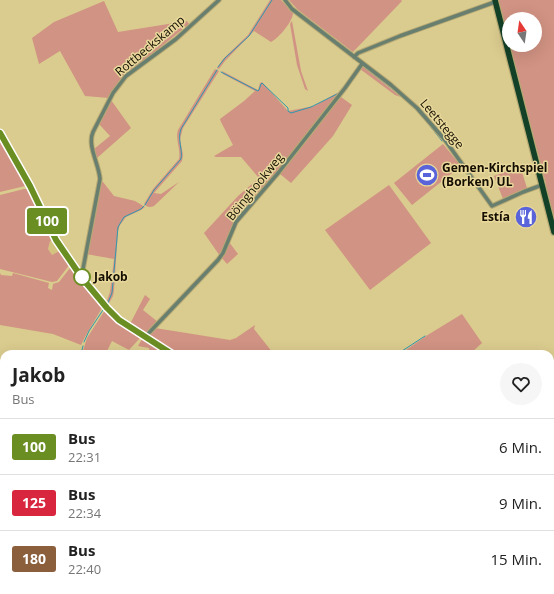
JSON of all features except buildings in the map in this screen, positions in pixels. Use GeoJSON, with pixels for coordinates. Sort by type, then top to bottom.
{"type":"FeatureCollection","features":[{"type":"Feature","properties":{"kind":"main road"},"geometry":{"type":"LineString","coordinates":[[495,1],[554,232]]}},
{"type":"Feature","properties":{"kind":"street","name":"Rottbeckskamp"},"geometry":{"type":"LineString","coordinates":[[81,275],[100,179],[90,137],[92,132],[113,93],[126,76],[176,39],[219,0]]}},
{"type":"Feature","properties":{"kind":"street","name":"Leetstegge"},"geometry":{"type":"LineString","coordinates":[[285,0],[292,9],[417,108],[444,140],[492,206],[542,185]]}},
{"type":"Feature","properties":{"kind":"street"},"geometry":{"type":"LineString","coordinates":[[354,57],[400,36],[495,1]]}},
{"type":"Feature","properties":{"kind":"street","name":"Böinghookweg"},"geometry":{"type":"LineString","coordinates":[[145,337],[218,260],[223,253],[236,222],[279,172],[362,64]]}},
{"type":"Feature","properties":{"kind":"street"},"geometry":{"type":"LineString","coordinates":[[0,133],[30,186],[56,240],[81,275],[105,306],[119,320],[166,350]]}},
{"type":"Feature","properties":{"kind":"shaded area"},"geometry":{"type":"Polygon","coordinates":[[[270,0],[281,0],[293,13],[291,20],[285,29],[271,42],[254,31],[219,69],[217,68],[223,59],[248,35],[270,0]]]}},
{"type":"Feature","properties":{"kind":"shaded area"},"geometry":{"type":"Polygon","coordinates":[[[289,0],[402,1],[353,52],[297,9],[289,0]]]}},
{"type":"Feature","properties":{"kind":"shaded area"},"geometry":{"type":"Polygon","coordinates":[[[497,0],[554,0],[554,219],[511,52],[542,52],[542,12],[502,12],[502,19],[497,0]]]}},
{"type":"Feature","properties":{"kind":"shaded area"},"geometry":{"type":"Polygon","coordinates":[[[104,1],[118,32],[187,21],[189,24],[120,80],[109,98],[85,96],[60,51],[39,64],[32,38],[54,22],[104,1]]]}},
{"type":"Feature","properties":{"kind":"shaded area"},"geometry":{"type":"Polygon","coordinates":[[[292,21],[301,71],[308,91],[305,89],[297,65],[290,24],[292,21]]]}},
{"type":"Feature","properties":{"kind":"shaded area"},"geometry":{"type":"Polygon","coordinates":[[[362,66],[401,97],[395,95],[360,69],[362,66]]]}},
{"type":"Feature","properties":{"kind":"shaded area"},"geometry":{"type":"Polygon","coordinates":[[[215,69],[219,71],[183,128],[180,139],[183,155],[182,161],[154,193],[161,194],[179,182],[154,206],[147,206],[144,204],[153,189],[179,159],[177,137],[178,130],[215,69]]]}},
{"type":"Feature","properties":{"kind":"shaded area"},"geometry":{"type":"Polygon","coordinates":[[[222,71],[258,90],[260,83],[262,82],[288,111],[314,106],[337,93],[339,94],[235,221],[220,256],[204,233],[238,196],[259,178],[241,157],[214,156],[233,145],[220,119],[255,91],[223,74],[222,71]]]}},
{"type":"Feature","properties":{"kind":"shaded area"},"geometry":{"type":"Polygon","coordinates":[[[341,97],[352,105],[333,136],[291,183],[280,174],[341,97]]]}},
{"type":"Feature","properties":{"kind":"shaded area"},"geometry":{"type":"Polygon","coordinates":[[[111,100],[131,128],[97,158],[94,149],[110,136],[99,124],[111,100]]]}},
{"type":"Feature","properties":{"kind":"shaded area"},"geometry":{"type":"Polygon","coordinates":[[[1,140],[26,184],[25,186],[0,192],[0,141],[1,140]]]}},
{"type":"Feature","properties":{"kind":"shaded area","name":"Gemen-Kirchspiel (Borken) UL"},"geometry":{"type":"Polygon","coordinates":[[[443,144],[461,166],[412,205],[394,183],[443,144]]]}},
{"type":"Feature","properties":{"kind":"shaded area"},"geometry":{"type":"Polygon","coordinates":[[[520,166],[527,188],[503,199],[494,176],[520,166]]]}},
{"type":"Feature","properties":{"kind":"shaded area"},"geometry":{"type":"Polygon","coordinates":[[[100,181],[103,182],[114,196],[135,201],[145,207],[126,217],[120,225],[118,231],[114,290],[113,296],[108,305],[106,303],[110,292],[114,259],[86,254],[100,181]]]}},
{"type":"Feature","properties":{"kind":"shaded area"},"geometry":{"type":"Polygon","coordinates":[[[389,185],[431,243],[370,290],[325,230],[389,185]]]}},
{"type":"Feature","properties":{"kind":"shaded area"},"geometry":{"type":"Polygon","coordinates":[[[29,189],[55,240],[50,241],[48,249],[52,255],[61,250],[70,264],[57,281],[52,282],[0,269],[0,195],[29,189]]]}},
{"type":"Feature","properties":{"kind":"shaded area"},"geometry":{"type":"Polygon","coordinates":[[[55,240],[61,250],[52,255],[48,249],[50,241],[55,240]]]}},
{"type":"Feature","properties":{"kind":"shaded area"},"geometry":{"type":"Polygon","coordinates":[[[229,242],[238,254],[227,264],[221,257],[229,242]]]}},
{"type":"Feature","properties":{"kind":"shaded area"},"geometry":{"type":"Polygon","coordinates":[[[70,268],[72,268],[102,308],[81,345],[53,334],[0,325],[0,273],[1,275],[12,276],[13,273],[49,283],[48,288],[52,290],[53,284],[59,282],[70,268]]]}},
{"type":"Feature","properties":{"kind":"shaded area"},"geometry":{"type":"Polygon","coordinates":[[[145,295],[150,299],[143,310],[158,322],[144,335],[131,327],[130,324],[145,295]]]}},
{"type":"Feature","properties":{"kind":"shaded area"},"geometry":{"type":"Polygon","coordinates":[[[108,305],[125,321],[124,321],[107,307],[108,305]]]}},
{"type":"Feature","properties":{"kind":"shaded area"},"geometry":{"type":"Polygon","coordinates":[[[105,310],[120,325],[140,338],[129,350],[112,341],[108,350],[83,350],[87,338],[105,310]]]}},
{"type":"Feature","properties":{"kind":"shaded area"},"geometry":{"type":"Polygon","coordinates":[[[462,314],[482,343],[474,350],[406,350],[462,314]]]}},
{"type":"Feature","properties":{"kind":"shaded area"},"geometry":{"type":"Polygon","coordinates":[[[255,325],[254,329],[271,350],[172,350],[149,336],[155,328],[230,340],[236,338],[255,325]]]}},
{"type":"Feature","properties":{"kind":"shaded area"},"geometry":{"type":"Polygon","coordinates":[[[142,339],[160,350],[149,350],[149,348],[138,346],[142,339]]]}},
{"type":"Feature","properties":{"kind":"waterway"},"geometry":{"type":"LineString","coordinates":[[218,67],[225,58],[249,36],[272,0]]}},
{"type":"Feature","properties":{"kind":"waterway"},"geometry":{"type":"LineString","coordinates":[[364,67],[400,95]]}},
{"type":"Feature","properties":{"kind":"waterway"},"geometry":{"type":"LineString","coordinates":[[145,205],[154,190],[181,159],[181,129],[217,70]]}},
{"type":"Feature","properties":{"kind":"waterway"},"geometry":{"type":"LineString","coordinates":[[221,72],[258,91],[262,83],[288,108],[288,111],[291,113],[311,107],[339,93]]}},
{"type":"Feature","properties":{"kind":"waterway"},"geometry":{"type":"LineString","coordinates":[[426,121],[442,141]]}},
{"type":"Feature","properties":{"kind":"waterway"},"geometry":{"type":"LineString","coordinates":[[107,305],[112,293],[118,227],[124,217],[144,206]]}},
{"type":"Feature","properties":{"kind":"waterway"},"geometry":{"type":"LineString","coordinates":[[75,271],[104,309]]}},
{"type":"Feature","properties":{"kind":"waterway"},"geometry":{"type":"LineString","coordinates":[[91,284],[106,304]]}},
{"type":"Feature","properties":{"kind":"waterway"},"geometry":{"type":"LineString","coordinates":[[84,342],[89,331],[105,307]]}},
{"type":"Feature","properties":{"kind":"waterway"},"geometry":{"type":"LineString","coordinates":[[404,350],[425,336]]}},
{"type":"Feature","properties":{"kind":"waterway"},"geometry":{"type":"LineString","coordinates":[[82,350],[83,346]]}},
{"type":"Feature","properties":{"kind":"bus line","name":"100"},"geometry":{"type":"LineString","coordinates":[[0,133],[30,186],[56,240],[82,278],[119,320],[166,350]]}},
{"type":"Feature","properties":{"kind":"place","name":"Gemen-Kirchspiel (Borken) UL"},"geometry":{"type":"Point","coordinates":[427,175]}},
{"type":"Feature","properties":{"kind":"place","name":"Estía"},"geometry":{"type":"Point","coordinates":[526,217]}},
{"type":"Feature","properties":{"kind":"place","name":"Jakob"},"geometry":{"type":"Point","coordinates":[82,277]}}]}
